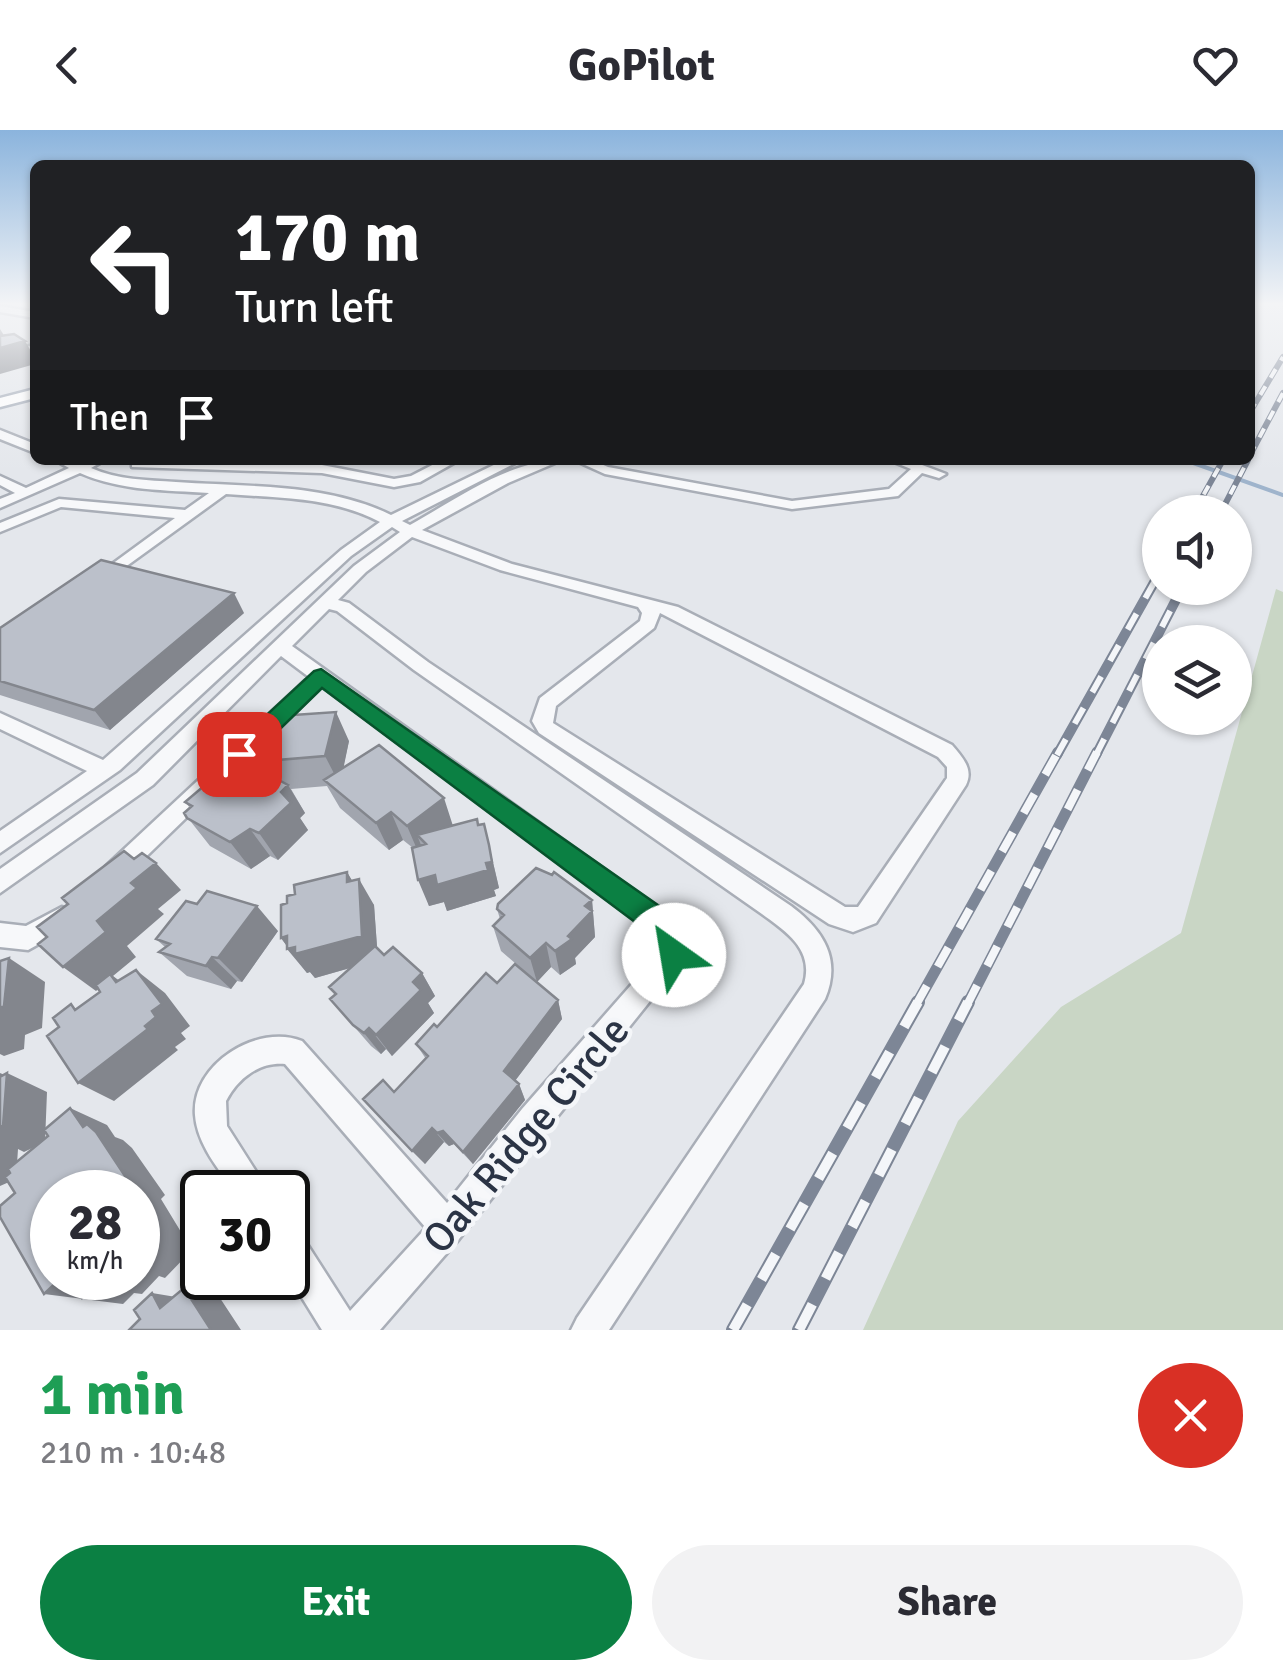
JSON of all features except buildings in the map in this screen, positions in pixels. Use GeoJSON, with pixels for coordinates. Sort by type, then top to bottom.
{"type":"FeatureCollection","features":[{"type":"Feature","properties":{"kind":"main road"},"geometry":{"type":"LineString","coordinates":[[0,390],[30,381]]}},
{"type":"Feature","properties":{"kind":"main road"},"geometry":{"type":"LineString","coordinates":[[0,404],[30,395]]}},
{"type":"Feature","properties":{"kind":"street"},"geometry":{"type":"LineString","coordinates":[[0,434],[30,446]]}},
{"type":"Feature","properties":{"kind":"street"},"geometry":{"type":"LineString","coordinates":[[73,465],[103,478],[166,488],[314,496],[343,502],[506,567],[642,602],[672,611],[952,757],[958,779],[867,916],[853,921],[838,916],[542,721],[547,703],[648,624],[650,613],[642,602]]}},
{"type":"Feature","properties":{"kind":"street"},"geometry":{"type":"LineString","coordinates":[[0,504],[86,465]]}},
{"type":"Feature","properties":{"kind":"street"},"geometry":{"type":"LineString","coordinates":[[103,478],[136,465]]}},
{"type":"Feature","properties":{"kind":"street"},"geometry":{"type":"LineString","coordinates":[[220,465],[322,469],[405,483],[442,465]]}},
{"type":"Feature","properties":{"kind":"street"},"geometry":{"type":"LineString","coordinates":[[0,843],[109,767],[298,592],[391,521],[504,465]]}},
{"type":"Feature","properties":{"kind":"street"},"geometry":{"type":"LineString","coordinates":[[0,882],[145,779],[325,602],[410,530],[504,480],[542,465]]}},
{"type":"Feature","properties":{"kind":"street"},"geometry":{"type":"LineString","coordinates":[[592,465],[792,504],[893,493],[920,468]]}},
{"type":"Feature","properties":{"kind":"street"},"geometry":{"type":"LineString","coordinates":[[911,465],[939,474]]}},
{"type":"Feature","properties":{"kind":"street"},"geometry":{"type":"LineString","coordinates":[[343,502],[375,479]]}},
{"type":"Feature","properties":{"kind":"street"},"geometry":{"type":"LineString","coordinates":[[0,480],[26,492]]}},
{"type":"Feature","properties":{"kind":"street"},"geometry":{"type":"LineString","coordinates":[[90,588],[222,490]]}},
{"type":"Feature","properties":{"kind":"street"},"geometry":{"type":"LineString","coordinates":[[0,528],[59,503],[190,515]]}},
{"type":"Feature","properties":{"kind":"street"},"geometry":{"type":"LineString","coordinates":[[325,602],[343,607],[437,677],[771,906],[802,928],[817,948],[821,970],[816,990],[588,1330]]}},
{"type":"Feature","properties":{"kind":"street","name":"Oak Ridge Circle"},"geometry":{"type":"LineString","coordinates":[[281,647],[662,924],[672,939],[674,955],[533,1120],[448,1228],[357,1330]]}},
{"type":"Feature","properties":{"kind":"street"},"geometry":{"type":"LineString","coordinates":[[102,884],[321,676]]}},
{"type":"Feature","properties":{"kind":"street"},"geometry":{"type":"LineString","coordinates":[[0,720],[145,779]]}},
{"type":"Feature","properties":{"kind":"street"},"geometry":{"type":"LineString","coordinates":[[0,935],[28,938],[74,910]]}},
{"type":"Feature","properties":{"kind":"street"},"geometry":{"type":"LineString","coordinates":[[239,1170],[208,1122],[210,1093],[220,1079],[248,1056],[275,1047],[292,1050],[448,1228]]}},
{"type":"Feature","properties":{"kind":"street"},"geometry":{"type":"LineString","coordinates":[[310,1280],[342,1330]]}},
{"type":"Feature","properties":{"kind":"green space"},"geometry":{"type":"Polygon","coordinates":[[[1276,589],[1283,592],[1283,1330],[863,1330],[958,1121],[1061,1007],[1181,933],[1236,735],[1252,735],[1252,676],[1276,589]]]}},
{"type":"Feature","properties":{"kind":"waterway"},"geometry":{"type":"LineString","coordinates":[[1199,465],[1283,495]]}},
{"type":"Feature","properties":{"kind":"railway"},"geometry":{"type":"LineString","coordinates":[[1255,404],[1282,359]]}},
{"type":"Feature","properties":{"kind":"railway"},"geometry":{"type":"LineString","coordinates":[[1255,446],[1283,393]]}},
{"type":"Feature","properties":{"kind":"railway"},"geometry":{"type":"LineString","coordinates":[[1203,495],[1220,465]]}},
{"type":"Feature","properties":{"kind":"railway"},"geometry":{"type":"LineString","coordinates":[[1230,495],[1245,465]]}},
{"type":"Feature","properties":{"kind":"railway"},"geometry":{"type":"LineString","coordinates":[[1057,755],[1142,604]]}},
{"type":"Feature","properties":{"kind":"railway"},"geometry":{"type":"LineString","coordinates":[[1096,755],[1173,605]]}},
{"type":"Feature","properties":{"kind":"railway"},"geometry":{"type":"LineString","coordinates":[[916,1005],[1058,752]]}},
{"type":"Feature","properties":{"kind":"railway"},"geometry":{"type":"LineString","coordinates":[[967,1005],[1097,752]]}},
{"type":"Feature","properties":{"kind":"railway"},"geometry":{"type":"LineString","coordinates":[[733,1330],[918,1002]]}},
{"type":"Feature","properties":{"kind":"railway"},"geometry":{"type":"LineString","coordinates":[[799,1330],[968,1002]]}},
{"type":"Feature","properties":{"kind":"route"},"geometry":{"type":"LineString","coordinates":[[239,754],[321,676],[662,924],[672,939],[674,955]]}}]}
